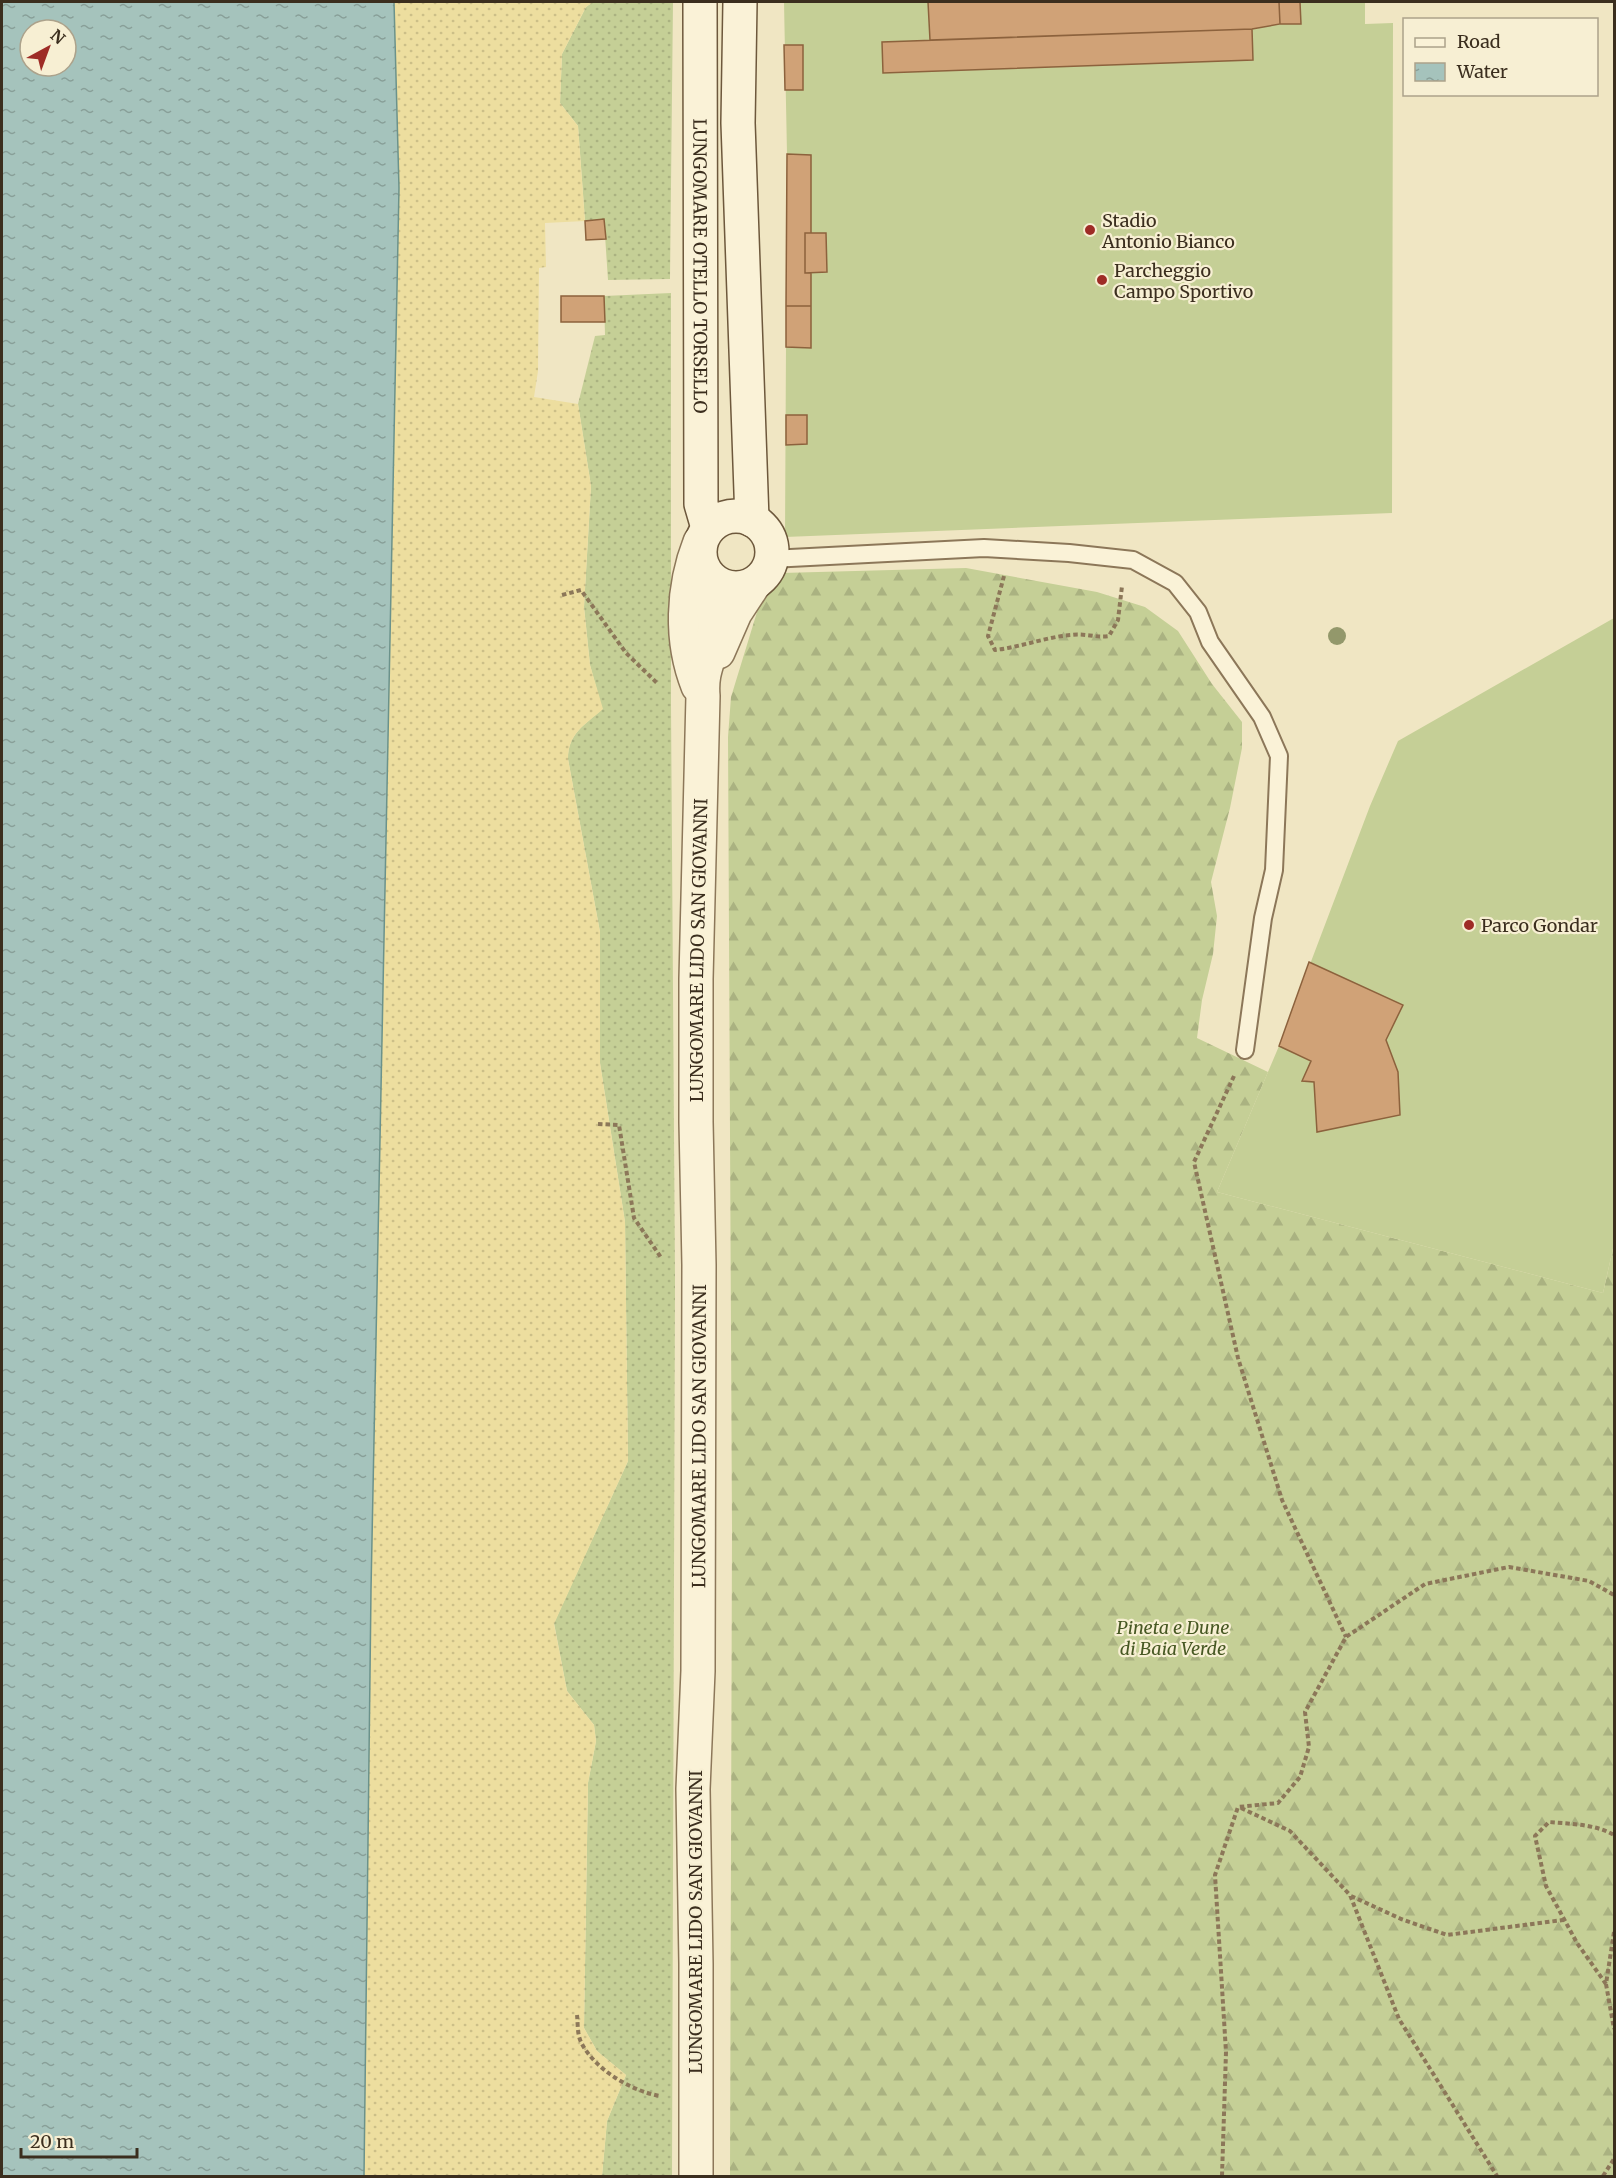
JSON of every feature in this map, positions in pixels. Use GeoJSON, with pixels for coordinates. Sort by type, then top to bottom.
{"type":"FeatureCollection","features":[{"type":"Feature","properties":{"kind":"street","name":"LUNGOMARE OTELLO TORSELLO"},"geometry":{"type":"LineString","coordinates":[[700,2],[701,504],[705,548]]}},
{"type":"Feature","properties":{"kind":"street","name":"LUNGOMARE OTELLO TORSELLO"},"geometry":{"type":"LineString","coordinates":[[740,2],[738,123],[752,520]]}},
{"type":"Feature","properties":{"kind":"street"},"geometry":{"type":"LineString","coordinates":[[736,516],[752,520],[764,530],[770,543],[763,571],[735,613],[724,635],[703,696],[691,667],[686,628],[687,586],[693,562],[705,548],[721,519],[736,516]]}},
{"type":"Feature","properties":{"kind":"street"},"geometry":{"type":"LineString","coordinates":[[705,548],[719,585],[737,588],[763,571]]}},
{"type":"Feature","properties":{"kind":"street","name":"LUNGOMARE LIDO SAN GIOVANNI"},"geometry":{"type":"LineString","coordinates":[[696,2176],[696,1876],[693,1789],[698,1671],[699,1265],[696,979],[703,696]]}},
{"type":"Feature","properties":{"kind":"lane"},"geometry":{"type":"LineString","coordinates":[[763,571],[972,548],[1013,549],[1133,560],[1175,583],[1198,612],[1210,642],[1262,717],[1278,756],[1274,870],[1263,918],[1245,1050]]}},
{"type":"Feature","properties":{"kind":"path"},"geometry":{"type":"LineString","coordinates":[[1013,549],[994,608],[988,636],[995,650],[1070,635],[1087,634],[1101,638],[1109,636],[1118,620],[1123,581],[1133,560]]}},
{"type":"Feature","properties":{"kind":"path"},"geometry":{"type":"LineString","coordinates":[[562,595],[581,590],[626,653],[651,679],[677,696],[703,696]]}},
{"type":"Feature","properties":{"kind":"path"},"geometry":{"type":"LineString","coordinates":[[1245,1050],[1224,1101],[1194,1162],[1238,1358],[1282,1500],[1346,1637]]}},
{"type":"Feature","properties":{"kind":"path"},"geometry":{"type":"LineString","coordinates":[[598,1124],[619,1125],[634,1218],[662,1260],[676,1267],[699,1265]]}},
{"type":"Feature","properties":{"kind":"path"},"geometry":{"type":"LineString","coordinates":[[1238,1807],[1278,1803],[1300,1777],[1309,1747],[1305,1712],[1346,1637],[1425,1584],[1509,1567],[1588,1581],[1614,1595]]}},
{"type":"Feature","properties":{"kind":"path"},"geometry":{"type":"LineString","coordinates":[[1238,1807],[1290,1830],[1350,1895],[1399,2019],[1497,2176]]}},
{"type":"Feature","properties":{"kind":"path"},"geometry":{"type":"LineString","coordinates":[[1222,2176],[1226,2052],[1215,1875],[1238,1807]]}},
{"type":"Feature","properties":{"kind":"path"},"geometry":{"type":"LineString","coordinates":[[1606,1984],[1563,1920],[1546,1886],[1535,1836],[1549,1822],[1578,1824],[1607,1830],[1614,1835]]}},
{"type":"Feature","properties":{"kind":"path"},"geometry":{"type":"LineString","coordinates":[[1350,1895],[1401,1919],[1447,1935],[1563,1920]]}},
{"type":"Feature","properties":{"kind":"path"},"geometry":{"type":"LineString","coordinates":[[1614,1932],[1606,1984],[1614,2029]]}},
{"type":"Feature","properties":{"kind":"path"},"geometry":{"type":"LineString","coordinates":[[577,2014],[580,2040],[586,2050],[596,2062],[620,2081],[638,2091],[655,2095],[677,2099],[696,2098]]}},
{"type":"Feature","properties":{"kind":"path"},"geometry":{"type":"LineString","coordinates":[[1603,2176],[1614,2159]]}},
{"type":"Feature","properties":{"kind":"green space"},"geometry":{"type":"Polygon","coordinates":[[[593,2],[673,2],[670,279],[608,280],[604,220],[585,221],[578,126],[560,103],[562,54],[586,7],[593,2]]]}},
{"type":"Feature","properties":{"kind":"green space","name":"Stadio Antonio Bianco"},"geometry":{"type":"Polygon","coordinates":[[[784,2],[1365,2],[1365,24],[1393,23],[1392,513],[785,537],[787,154],[784,2]]]}},
{"type":"Feature","properties":{"kind":"green space"},"geometry":{"type":"Polygon","coordinates":[[[671,293],[675,1279],[672,2176],[602,2176],[607,2121],[626,2075],[597,2051],[584,2028],[588,1783],[596,1741],[594,1725],[567,1691],[554,1623],[628,1461],[625,1222],[600,1063],[600,932],[568,759],[574,736],[602,709],[590,665],[584,607],[591,486],[578,404],[595,336],[605,335],[604,296],[671,293]]]}},
{"type":"Feature","properties":{"kind":"green space","name":"Pineta e Dune di Baia Verde"},"geometry":{"type":"Polygon","coordinates":[[[966,568],[1097,592],[1145,607],[1178,631],[1212,684],[1242,722],[1242,748],[1230,808],[1211,882],[1217,916],[1213,954],[1202,1000],[1197,1038],[1268,1072],[1217,1192],[1603,1293],[1614,1244],[1614,2176],[730,2176],[732,1529],[728,737],[731,697],[761,599],[781,573],[966,568]]]}},
{"type":"Feature","properties":{"kind":"green space","name":"Parco Gondar"},"geometry":{"type":"Polygon","coordinates":[[[1614,618],[1614,1244],[1603,1293],[1217,1192],[1279,1046],[1370,806],[1398,741],[1614,618]]]}},
{"type":"Feature","properties":{"kind":"sand"},"geometry":{"type":"Polygon","coordinates":[[[394,2],[593,2],[586,7],[562,54],[560,103],[578,126],[585,221],[545,223],[546,267],[539,268],[538,371],[534,397],[578,404],[591,486],[584,607],[590,665],[603,709],[574,736],[568,759],[600,932],[600,1063],[625,1222],[628,1461],[554,1624],[567,1691],[594,1725],[596,1741],[588,1783],[584,2028],[597,2051],[626,2075],[607,2121],[602,2176],[364,2176],[371,1590],[399,188],[394,2]]]}},
{"type":"Feature","properties":{"kind":"water"},"geometry":{"type":"Polygon","coordinates":[[[2,2],[394,2],[399,188],[371,1590],[364,2176],[2,2176],[2,2]]]}},
{"type":"Feature","properties":{"kind":"building"},"geometry":{"type":"Polygon","coordinates":[[[928,2],[1279,2],[1280,24],[1252,29],[930,40],[928,2]]]}},
{"type":"Feature","properties":{"kind":"building"},"geometry":{"type":"Polygon","coordinates":[[[1279,2],[1300,2],[1301,24],[1280,24],[1279,2]]]}},
{"type":"Feature","properties":{"kind":"building"},"geometry":{"type":"Polygon","coordinates":[[[1252,29],[1253,60],[883,73],[882,42],[1252,29]]]}},
{"type":"Feature","properties":{"kind":"building"},"geometry":{"type":"Polygon","coordinates":[[[784,45],[803,45],[803,90],[785,90],[784,45]]]}},
{"type":"Feature","properties":{"kind":"building"},"geometry":{"type":"Polygon","coordinates":[[[787,154],[811,155],[811,233],[805,233],[805,273],[811,273],[811,306],[786,306],[787,154]]]}},
{"type":"Feature","properties":{"kind":"building"},"geometry":{"type":"Polygon","coordinates":[[[604,219],[606,239],[586,240],[585,221],[604,219]]]}},
{"type":"Feature","properties":{"kind":"building"},"geometry":{"type":"Polygon","coordinates":[[[805,233],[826,233],[827,272],[805,273],[805,233]]]}},
{"type":"Feature","properties":{"kind":"building"},"geometry":{"type":"Polygon","coordinates":[[[561,296],[604,296],[605,322],[561,322],[561,296]]]}},
{"type":"Feature","properties":{"kind":"building"},"geometry":{"type":"Polygon","coordinates":[[[786,306],[811,306],[811,348],[786,347],[786,306]]]}},
{"type":"Feature","properties":{"kind":"building"},"geometry":{"type":"Polygon","coordinates":[[[786,415],[807,415],[807,444],[786,445],[786,415]]]}},
{"type":"Feature","properties":{"kind":"building"},"geometry":{"type":"Polygon","coordinates":[[[1309,962],[1403,1005],[1386,1040],[1398,1072],[1400,1115],[1317,1132],[1314,1082],[1302,1081],[1311,1061],[1279,1046],[1309,962]]]}},
{"type":"Feature","properties":{"kind":"place","name":"Stadio Antonio Bianco"},"geometry":{"type":"Point","coordinates":[1090,230]}},
{"type":"Feature","properties":{"kind":"place","name":"Parcheggio Campo Sportivo"},"geometry":{"type":"Point","coordinates":[1102,280]}},
{"type":"Feature","properties":{"kind":"place","name":"Parco Gondar"},"geometry":{"type":"Point","coordinates":[1469,925]}}]}
